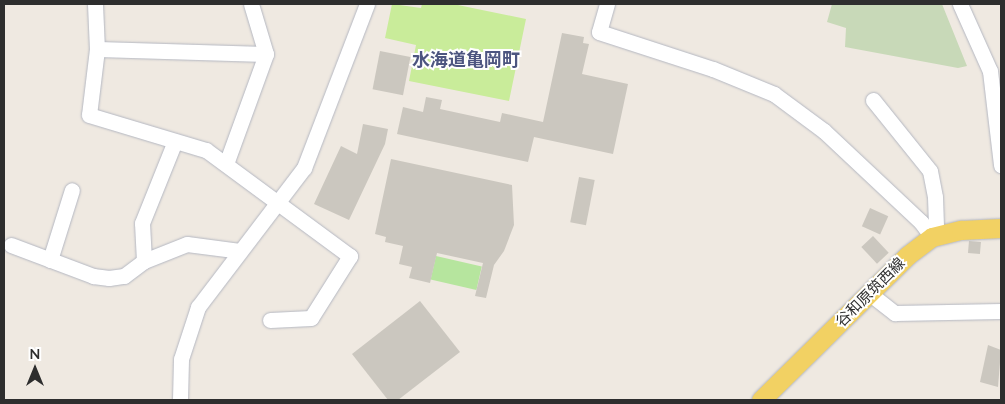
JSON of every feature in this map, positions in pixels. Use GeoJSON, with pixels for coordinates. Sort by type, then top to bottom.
{"type":"FeatureCollection","features":[{"type":"Feature","properties":{"kind":"main road"},"geometry":{"type":"LineString","coordinates":[[934,235],[1001,228]]}},
{"type":"Feature","properties":{"kind":"main road","name":"谷和原筑西線"},"geometry":{"type":"LineString","coordinates":[[761,400],[869,293],[934,235]]}},
{"type":"Feature","properties":{"kind":"street"},"geometry":{"type":"LineString","coordinates":[[95,4],[97,49],[89,115],[206,150],[278,205],[350,256],[311,318],[270,320]]}},
{"type":"Feature","properties":{"kind":"street"},"geometry":{"type":"LineString","coordinates":[[226,164],[266,54],[251,4]]}},
{"type":"Feature","properties":{"kind":"street"},"geometry":{"type":"LineString","coordinates":[[180,400],[182,359],[195,315],[240,251],[278,205],[304,168],[367,4]]}},
{"type":"Feature","properties":{"kind":"street"},"geometry":{"type":"LineString","coordinates":[[607,4],[600,32],[713,69],[774,94],[830,137],[934,235]]}},
{"type":"Feature","properties":{"kind":"street"},"geometry":{"type":"LineString","coordinates":[[960,4],[990,71],[1001,165]]}},
{"type":"Feature","properties":{"kind":"street"},"geometry":{"type":"LineString","coordinates":[[97,49],[266,54]]}},
{"type":"Feature","properties":{"kind":"street"},"geometry":{"type":"LineString","coordinates":[[873,100],[930,171],[935,197],[934,235]]}},
{"type":"Feature","properties":{"kind":"street"},"geometry":{"type":"LineString","coordinates":[[144,261],[142,223],[176,141]]}},
{"type":"Feature","properties":{"kind":"street"},"geometry":{"type":"LineString","coordinates":[[50,260],[72,190]]}},
{"type":"Feature","properties":{"kind":"street"},"geometry":{"type":"LineString","coordinates":[[11,245],[93,276],[109,278],[124,276],[144,261],[188,244],[240,251]]}},
{"type":"Feature","properties":{"kind":"street"},"geometry":{"type":"LineString","coordinates":[[869,293],[895,313],[1001,311]]}},
{"type":"Feature","properties":{"kind":"green space"},"geometry":{"type":"Polygon","coordinates":[[[392,4],[421,8],[422,4],[453,4],[526,19],[509,101],[409,81],[416,45],[385,38],[392,4]]]}},
{"type":"Feature","properties":{"kind":"green space"},"geometry":{"type":"Polygon","coordinates":[[[832,4],[942,4],[967,66],[958,68],[845,47],[846,28],[827,22],[832,4]]]}},
{"type":"Feature","properties":{"kind":"green space"},"geometry":{"type":"Polygon","coordinates":[[[436,256],[482,267],[476,290],[431,279],[436,256]]]}},
{"type":"Feature","properties":{"kind":"building"},"geometry":{"type":"Polygon","coordinates":[[[562,33],[584,37],[583,43],[589,44],[582,74],[628,84],[613,154],[534,137],[528,162],[397,134],[403,107],[423,112],[426,97],[442,100],[440,109],[500,122],[502,113],[543,122],[562,33]]]}},
{"type":"Feature","properties":{"kind":"building"},"geometry":{"type":"Polygon","coordinates":[[[380,51],[410,57],[403,95],[373,89],[380,51]]]}},
{"type":"Feature","properties":{"kind":"building"},"geometry":{"type":"Polygon","coordinates":[[[363,124],[388,129],[385,144],[349,220],[314,204],[341,146],[357,154],[363,124]]]}},
{"type":"Feature","properties":{"kind":"building"},"geometry":{"type":"Polygon","coordinates":[[[391,159],[512,185],[514,225],[504,251],[494,265],[486,298],[475,296],[483,263],[437,253],[430,283],[409,278],[412,267],[399,264],[403,246],[385,242],[386,237],[375,234],[391,159]]]}},
{"type":"Feature","properties":{"kind":"building"},"geometry":{"type":"Polygon","coordinates":[[[579,177],[595,180],[586,225],[570,222],[579,177]]]}},
{"type":"Feature","properties":{"kind":"building"},"geometry":{"type":"Polygon","coordinates":[[[870,208],[888,216],[880,234],[862,226],[870,208]]]}},
{"type":"Feature","properties":{"kind":"building"},"geometry":{"type":"Polygon","coordinates":[[[873,236],[889,253],[877,264],[861,247],[873,236]]]}},
{"type":"Feature","properties":{"kind":"building"},"geometry":{"type":"Polygon","coordinates":[[[969,241],[981,242],[980,254],[968,253],[969,241]]]}},
{"type":"Feature","properties":{"kind":"building"},"geometry":{"type":"Polygon","coordinates":[[[420,301],[460,352],[398,400],[388,400],[352,354],[420,301]]]}},
{"type":"Feature","properties":{"kind":"building"},"geometry":{"type":"Polygon","coordinates":[[[988,345],[1001,350],[998,387],[980,382],[988,345]]]}},
{"type":"Feature","properties":{"kind":"district","name":"水海道亀岡町"},"geometry":{"type":"Point","coordinates":[466,59]}}]}
